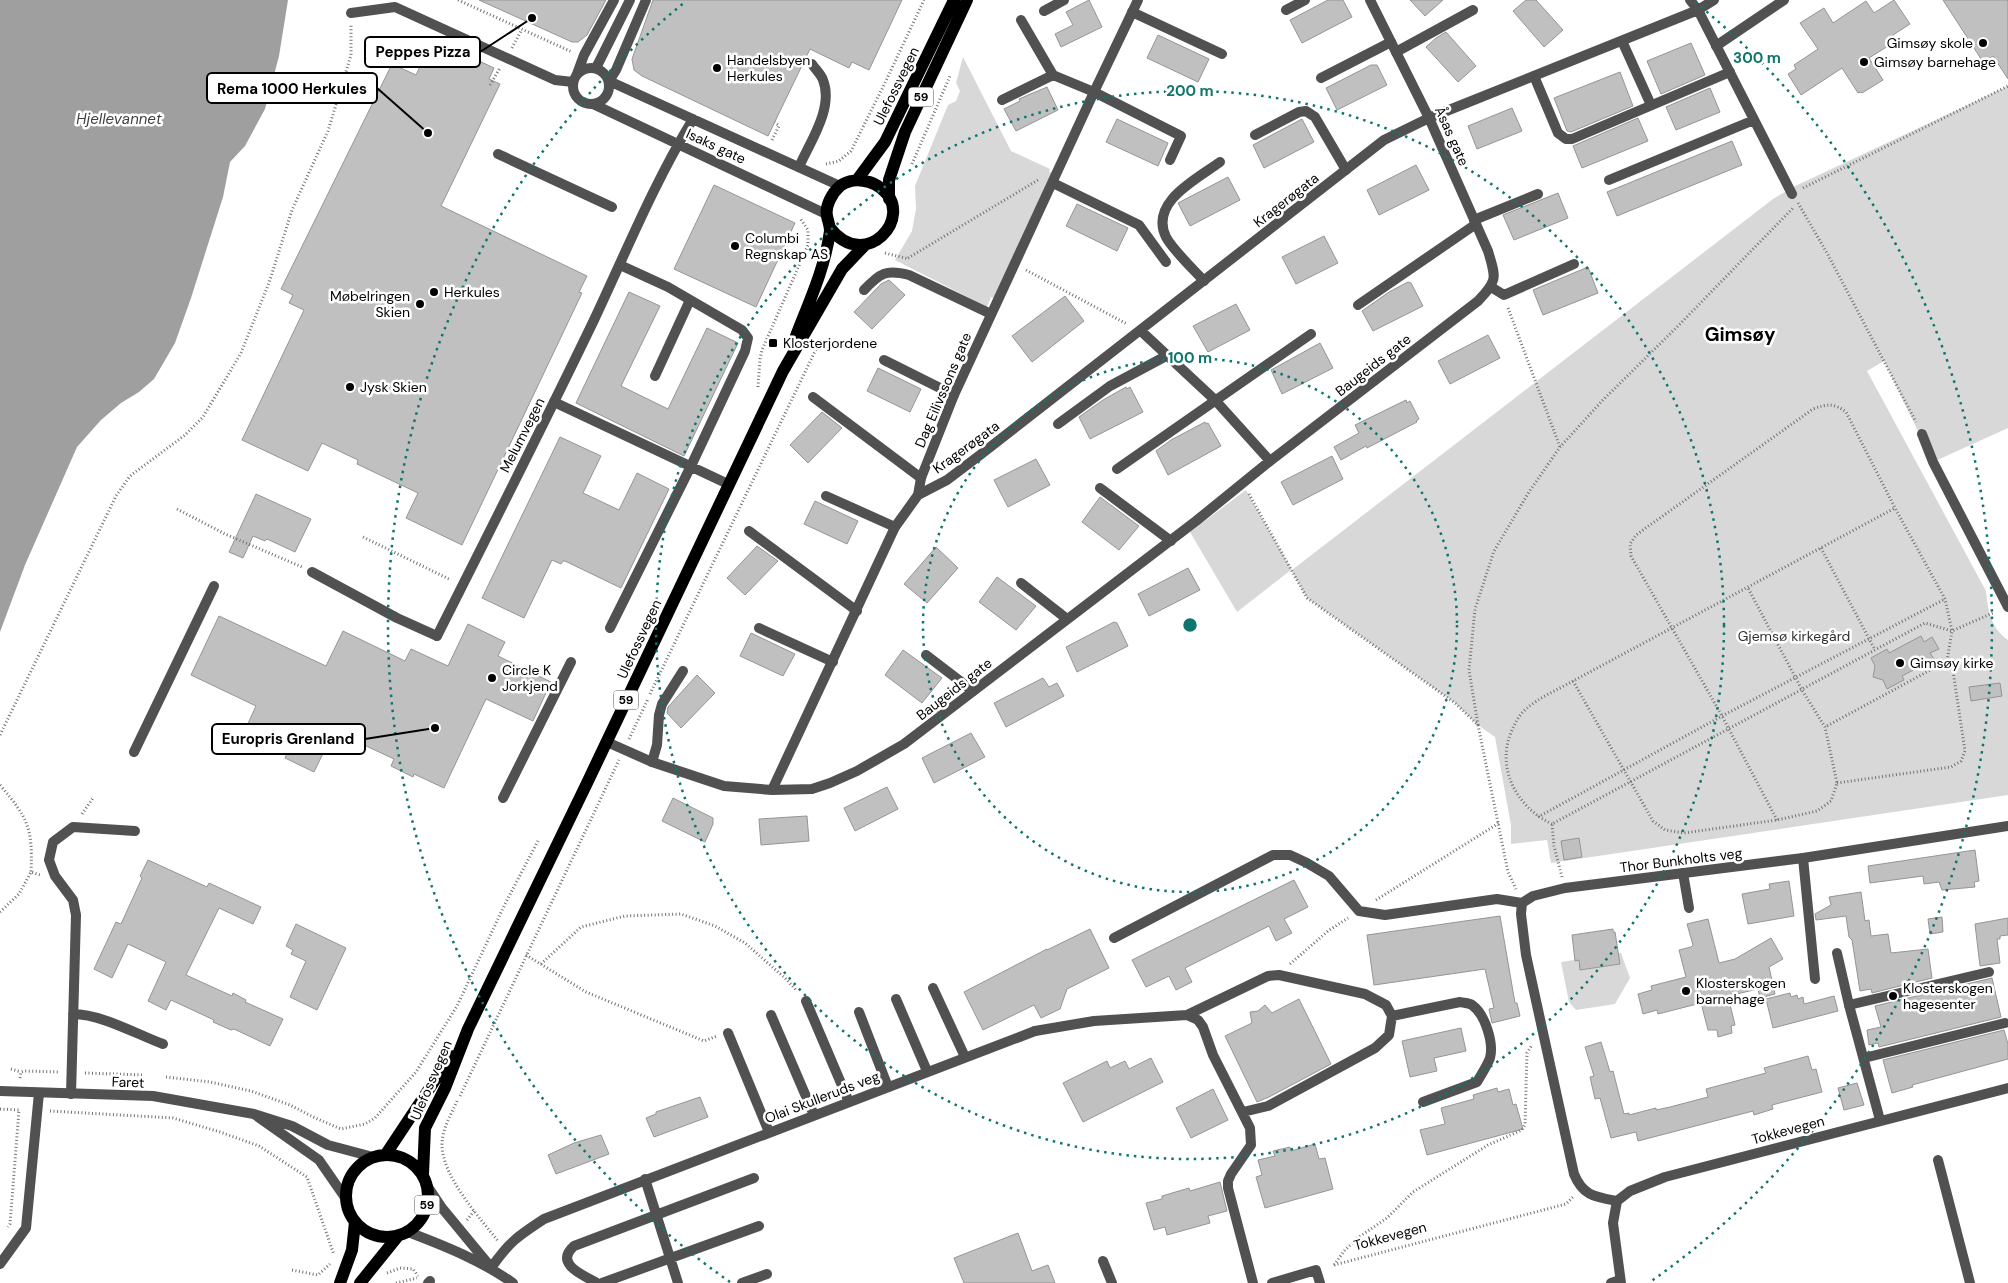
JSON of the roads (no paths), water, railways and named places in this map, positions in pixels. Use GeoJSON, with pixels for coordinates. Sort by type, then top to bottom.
{"type":"FeatureCollection","features":[{"type":"Feature","properties":{"kind":"main road","name":"Ulefossvegen"},"geometry":{"type":"LineString","coordinates":[[857,180],[885,142],[954,0]]}},
{"type":"Feature","properties":{"kind":"main road","name":"Ulefossvegen"},"geometry":{"type":"LineString","coordinates":[[889,199],[889,180],[905,132],[967,0]]}},
{"type":"Feature","properties":{"kind":"main road"},"geometry":{"type":"LineString","coordinates":[[826,214],[829,199],[840,186],[857,180],[873,183],[886,193],[889,199]]}},
{"type":"Feature","properties":{"kind":"main road","name":"59"},"geometry":{"type":"LineString","coordinates":[[864,246],[879,240],[891,225],[893,212],[889,199]]}},
{"type":"Feature","properties":{"kind":"main road","name":"59"},"geometry":{"type":"LineString","coordinates":[[826,214],[830,228]]}},
{"type":"Feature","properties":{"kind":"main road","name":"Ulefossvegen"},"geometry":{"type":"LineString","coordinates":[[783,370],[824,260],[830,228]]}},
{"type":"Feature","properties":{"kind":"main road"},"geometry":{"type":"LineString","coordinates":[[830,228],[837,237],[846,242],[856,246],[864,246]]}},
{"type":"Feature","properties":{"kind":"main road","name":"Ulefossvegen"},"geometry":{"type":"LineString","coordinates":[[423,1174],[425,1128],[445,1088],[468,1029],[783,370],[842,269],[864,246]]}},
{"type":"Feature","properties":{"kind":"main road","name":"Ulefossvegen"},"geometry":{"type":"LineString","coordinates":[[386,1154],[468,1029]]}},
{"type":"Feature","properties":{"kind":"main road","name":"59"},"geometry":{"type":"LineString","coordinates":[[346,1199],[347,1186],[352,1175],[361,1164],[373,1157],[386,1154],[400,1156],[413,1163],[423,1174],[428,1187],[428,1202],[424,1216],[417,1225],[403,1234],[360,1283]]}},
{"type":"Feature","properties":{"kind":"main road"},"geometry":{"type":"LineString","coordinates":[[346,1199],[349,1211],[355,1222],[364,1230],[387,1237],[403,1234]]}},
{"type":"Feature","properties":{"kind":"main road"},"geometry":{"type":"LineString","coordinates":[[340,1283],[352,1250],[355,1222]]}},
{"type":"Feature","properties":{"kind":"street"},"geometry":{"type":"LineString","coordinates":[[575,78],[584,55],[614,0]]}},
{"type":"Feature","properties":{"kind":"street"},"geometry":{"type":"LineString","coordinates":[[351,13],[395,7],[454,32],[555,80],[575,78],[588,68],[596,68],[630,0]]}},
{"type":"Feature","properties":{"kind":"street"},"geometry":{"type":"LineString","coordinates":[[592,104],[599,102],[605,97],[609,89],[608,81],[616,70],[646,0]]}},
{"type":"Feature","properties":{"kind":"street"},"geometry":{"type":"LineString","coordinates":[[1044,11],[1064,0]]}},
{"type":"Feature","properties":{"kind":"street"},"geometry":{"type":"LineString","coordinates":[[1286,10],[1305,0]]}},
{"type":"Feature","properties":{"kind":"street","name":"Åsas gate"},"geometry":{"type":"LineString","coordinates":[[1370,0],[1429,118],[1488,251],[1495,274],[1491,288]]}},
{"type":"Feature","properties":{"kind":"street"},"geometry":{"type":"LineString","coordinates":[[1690,0],[1698,10],[1795,198]]}},
{"type":"Feature","properties":{"kind":"street","name":"Kragerøgata"},"geometry":{"type":"LineString","coordinates":[[918,495],[947,480],[1141,331],[1384,140],[1429,118],[1698,10],[1714,0]]}},
{"type":"Feature","properties":{"kind":"street"},"geometry":{"type":"LineString","coordinates":[[1716,46],[1784,0]]}},
{"type":"Feature","properties":{"kind":"street"},"geometry":{"type":"LineString","coordinates":[[1134,4],[1222,54]]}},
{"type":"Feature","properties":{"kind":"street","name":"Dag Eilivssons gate"},"geometry":{"type":"LineString","coordinates":[[772,790],[896,527],[918,495],[920,478],[954,395],[1134,4]]}},
{"type":"Feature","properties":{"kind":"street"},"geometry":{"type":"LineString","coordinates":[[1396,52],[1473,10]]}},
{"type":"Feature","properties":{"kind":"street"},"geometry":{"type":"LineString","coordinates":[[1021,20],[1053,74],[1094,92],[1181,136],[1170,160]]}},
{"type":"Feature","properties":{"kind":"street"},"geometry":{"type":"LineString","coordinates":[[1622,41],[1651,105]]}},
{"type":"Feature","properties":{"kind":"street"},"geometry":{"type":"LineString","coordinates":[[1321,78],[1390,42]]}},
{"type":"Feature","properties":{"kind":"street"},"geometry":{"type":"LineString","coordinates":[[799,167],[823,114],[826,94],[823,79],[812,64]]}},
{"type":"Feature","properties":{"kind":"street","name":"Isaks gate"},"geometry":{"type":"LineString","coordinates":[[596,68],[605,74],[608,81],[840,186]]}},
{"type":"Feature","properties":{"kind":"street"},"geometry":{"type":"LineString","coordinates":[[1534,76],[1558,133],[1566,139],[1572,139],[1730,72]]}},
{"type":"Feature","properties":{"kind":"street"},"geometry":{"type":"LineString","coordinates":[[1002,100],[1053,74]]}},
{"type":"Feature","properties":{"kind":"street","name":"Isaks gate"},"geometry":{"type":"LineString","coordinates":[[575,78],[573,89],[578,99],[826,214]]}},
{"type":"Feature","properties":{"kind":"street"},"geometry":{"type":"LineString","coordinates":[[1255,135],[1299,112],[1306,111],[1315,117],[1346,170]]}},
{"type":"Feature","properties":{"kind":"street","name":"Melumvegen"},"geometry":{"type":"LineString","coordinates":[[312,572],[397,618],[437,636],[554,402],[650,198],[693,119]]}},
{"type":"Feature","properties":{"kind":"street"},"geometry":{"type":"LineString","coordinates":[[1609,180],[1754,120]]}},
{"type":"Feature","properties":{"kind":"street"},"geometry":{"type":"LineString","coordinates":[[498,154],[612,207]]}},
{"type":"Feature","properties":{"kind":"street"},"geometry":{"type":"LineString","coordinates":[[1204,281],[1166,238],[1162,226],[1162,217],[1166,205],[1175,195],[1220,162]]}},
{"type":"Feature","properties":{"kind":"street"},"geometry":{"type":"LineString","coordinates":[[1053,183],[1139,225],[1166,262]]}},
{"type":"Feature","properties":{"kind":"street"},"geometry":{"type":"LineString","coordinates":[[1358,305],[1475,222],[1538,194]]}},
{"type":"Feature","properties":{"kind":"street"},"geometry":{"type":"LineString","coordinates":[[1491,288],[1504,295],[1574,264]]}},
{"type":"Feature","properties":{"kind":"street"},"geometry":{"type":"LineString","coordinates":[[610,628],[691,466],[745,351],[748,338],[742,330],[668,287],[620,265]]}},
{"type":"Feature","properties":{"kind":"street"},"geometry":{"type":"LineString","coordinates":[[864,290],[879,276],[887,272],[896,272],[909,275],[990,314]]}},
{"type":"Feature","properties":{"kind":"street","name":"Baugeids gate"},"geometry":{"type":"LineString","coordinates":[[606,742],[652,762],[724,786],[772,790],[812,788],[856,771],[904,744],[1171,541],[1244,482],[1478,301],[1491,288]]}},
{"type":"Feature","properties":{"kind":"street"},"geometry":{"type":"LineString","coordinates":[[655,376],[690,300]]}},
{"type":"Feature","properties":{"kind":"street"},"geometry":{"type":"LineString","coordinates":[[1141,331],[1214,400],[1270,462]]}},
{"type":"Feature","properties":{"kind":"street"},"geometry":{"type":"LineString","coordinates":[[1117,469],[1310,334]]}},
{"type":"Feature","properties":{"kind":"street"},"geometry":{"type":"LineString","coordinates":[[1058,424],[1110,386],[1168,355]]}},
{"type":"Feature","properties":{"kind":"street"},"geometry":{"type":"LineString","coordinates":[[884,360],[954,395]]}},
{"type":"Feature","properties":{"kind":"street"},"geometry":{"type":"LineString","coordinates":[[814,397],[920,478]]}},
{"type":"Feature","properties":{"kind":"street"},"geometry":{"type":"LineString","coordinates":[[554,402],[728,484]]}},
{"type":"Feature","properties":{"kind":"street"},"geometry":{"type":"LineString","coordinates":[[1922,434],[1933,462],[2008,606]]}},
{"type":"Feature","properties":{"kind":"street"},"geometry":{"type":"LineString","coordinates":[[1100,488],[1171,541]]}},
{"type":"Feature","properties":{"kind":"street"},"geometry":{"type":"LineString","coordinates":[[826,496],[896,527]]}},
{"type":"Feature","properties":{"kind":"street"},"geometry":{"type":"LineString","coordinates":[[749,531],[857,611]]}},
{"type":"Feature","properties":{"kind":"street"},"geometry":{"type":"LineString","coordinates":[[1020,583],[1067,619]]}},
{"type":"Feature","properties":{"kind":"street"},"geometry":{"type":"LineString","coordinates":[[134,752],[214,586]]}},
{"type":"Feature","properties":{"kind":"street"},"geometry":{"type":"LineString","coordinates":[[759,628],[833,662]]}},
{"type":"Feature","properties":{"kind":"street"},"geometry":{"type":"LineString","coordinates":[[926,655],[973,691]]}},
{"type":"Feature","properties":{"kind":"street"},"geometry":{"type":"LineString","coordinates":[[503,798],[571,662]]}},
{"type":"Feature","properties":{"kind":"street"},"geometry":{"type":"LineString","coordinates":[[652,762],[658,745],[659,715],[662,704],[683,671]]}},
{"type":"Feature","properties":{"kind":"street","name":"Thor Bunkholts veg"},"geometry":{"type":"LineString","coordinates":[[1522,903],[1533,896],[1565,888],[1803,858],[2008,826]]}},
{"type":"Feature","properties":{"kind":"street"},"geometry":{"type":"LineString","coordinates":[[70,1094],[75,906],[69,893],[55,876],[50,860],[53,842],[73,827],[135,831]]}},
{"type":"Feature","properties":{"kind":"street"},"geometry":{"type":"LineString","coordinates":[[1114,938],[1273,855],[1290,855],[1329,876],[1359,911],[1385,915],[1497,900],[1522,903],[1521,914],[1526,955],[1574,1174],[1582,1189],[1599,1198],[1617,1201],[1612,1223],[1617,1282]]}},
{"type":"Feature","properties":{"kind":"street"},"geometry":{"type":"LineString","coordinates":[[1803,858],[1815,979]]}},
{"type":"Feature","properties":{"kind":"street"},"geometry":{"type":"LineString","coordinates":[[1683,873],[1690,908]]}},
{"type":"Feature","properties":{"kind":"street"},"geometry":{"type":"LineString","coordinates":[[1838,953],[1849,1005],[1880,1120]]}},
{"type":"Feature","properties":{"kind":"street"},"geometry":{"type":"LineString","coordinates":[[1849,1005],[1990,972]]}},
{"type":"Feature","properties":{"kind":"street"},"geometry":{"type":"LineString","coordinates":[[1187,1015],[1268,976],[1279,975],[1365,994],[1386,1005],[1392,1016],[1389,1034],[1376,1048],[1268,1106],[1243,1112]]}},
{"type":"Feature","properties":{"kind":"street"},"geometry":{"type":"LineString","coordinates":[[933,988],[965,1057]]}},
{"type":"Feature","properties":{"kind":"street"},"geometry":{"type":"LineString","coordinates":[[896,999],[927,1071]]}},
{"type":"Feature","properties":{"kind":"street"},"geometry":{"type":"LineString","coordinates":[[806,1001],[848,1102]]}},
{"type":"Feature","properties":{"kind":"street"},"geometry":{"type":"LineString","coordinates":[[1392,1016],[1460,1002],[1471,1004],[1481,1014],[1492,1049],[1490,1060],[1477,1082],[1423,1102]]}},
{"type":"Feature","properties":{"kind":"street"},"geometry":{"type":"LineString","coordinates":[[858,1012],[888,1087]]}},
{"type":"Feature","properties":{"kind":"street"},"geometry":{"type":"LineString","coordinates":[[73,1014],[86,1014],[163,1044]]}},
{"type":"Feature","properties":{"kind":"street"},"geometry":{"type":"LineString","coordinates":[[771,1015],[814,1115]]}},
{"type":"Feature","properties":{"kind":"street"},"geometry":{"type":"LineString","coordinates":[[1187,1015],[1198,1020],[1203,1027],[1213,1055],[1250,1128],[1251,1146],[1231,1174],[1228,1188],[1253,1283]]}},
{"type":"Feature","properties":{"kind":"street","name":"Olai Skulleruds veg"},"geometry":{"type":"LineString","coordinates":[[491,1268],[504,1248],[544,1219],[1035,1031],[1094,1021],[1187,1015]]}},
{"type":"Feature","properties":{"kind":"street"},"geometry":{"type":"LineString","coordinates":[[1864,1058],[2005,1022]]}},
{"type":"Feature","properties":{"kind":"street"},"geometry":{"type":"LineString","coordinates":[[728,1032],[769,1132]]}},
{"type":"Feature","properties":{"kind":"street","name":"Tokkevegen"},"geometry":{"type":"LineString","coordinates":[[1617,1201],[1630,1191],[1665,1177],[2008,1088]]}},
{"type":"Feature","properties":{"kind":"street","name":"Faret"},"geometry":{"type":"LineString","coordinates":[[0,1091],[152,1096],[254,1114],[292,1126],[328,1145],[373,1157]]}},
{"type":"Feature","properties":{"kind":"street"},"geometry":{"type":"LineString","coordinates":[[0,1264],[26,1228],[39,1093]]}},
{"type":"Feature","properties":{"kind":"street","name":"Faret"},"geometry":{"type":"LineString","coordinates":[[254,1114],[319,1160],[346,1199]]}},
{"type":"Feature","properties":{"kind":"street"},"geometry":{"type":"LineString","coordinates":[[1938,1160],[1970,1283]]}},
{"type":"Feature","properties":{"kind":"street"},"geometry":{"type":"LineString","coordinates":[[596,1283],[573,1269],[568,1263],[567,1256],[569,1250],[574,1246],[754,1178]]}},
{"type":"Feature","properties":{"kind":"street"},"geometry":{"type":"LineString","coordinates":[[644,1180],[678,1283]]}},
{"type":"Feature","properties":{"kind":"street"},"geometry":{"type":"LineString","coordinates":[[428,1187],[442,1208],[491,1268]]}},
{"type":"Feature","properties":{"kind":"street"},"geometry":{"type":"LineString","coordinates":[[602,1283],[759,1226]]}},
{"type":"Feature","properties":{"kind":"street"},"geometry":{"type":"LineString","coordinates":[[403,1234],[448,1247],[491,1268],[513,1283]]}},
{"type":"Feature","properties":{"kind":"street"},"geometry":{"type":"LineString","coordinates":[[1104,1260],[1112,1283]]}},
{"type":"Feature","properties":{"kind":"street"},"geometry":{"type":"LineString","coordinates":[[1272,1283],[1316,1270],[1320,1283]]}},
{"type":"Feature","properties":{"kind":"street"},"geometry":{"type":"LineString","coordinates":[[742,1283],[767,1274]]}},
{"type":"Feature","properties":{"kind":"water","name":"Hjellevannet"},"geometry":{"type":"Polygon","coordinates":[[[0,0],[288,0],[279,56],[265,109],[245,146],[230,162],[223,197],[175,343],[154,379],[101,420],[77,447],[25,565],[0,632],[0,0]]]}},
{"type":"Feature","properties":{"kind":"place","name":"Peppes Pizza"},"geometry":{"type":"Point","coordinates":[532,18]}},
{"type":"Feature","properties":{"kind":"place","name":"Gimsøy skole"},"geometry":{"type":"Point","coordinates":[1983,43]}},
{"type":"Feature","properties":{"kind":"place","name":"Gimsøy barnehage"},"geometry":{"type":"Point","coordinates":[1864,62]}},
{"type":"Feature","properties":{"kind":"place","name":"Handelsbyen Herkules"},"geometry":{"type":"Point","coordinates":[717,68]}},
{"type":"Feature","properties":{"kind":"place","name":"Rema 1000 Herkules"},"geometry":{"type":"Point","coordinates":[428,133]}},
{"type":"Feature","properties":{"kind":"place","name":"Columbi Regnskap AS"},"geometry":{"type":"Point","coordinates":[735,246]}},
{"type":"Feature","properties":{"kind":"place","name":"Herkules"},"geometry":{"type":"Point","coordinates":[434,292]}},
{"type":"Feature","properties":{"kind":"place","name":"Møbelringen Skien"},"geometry":{"type":"Point","coordinates":[420,304]}},
{"type":"Feature","properties":{"kind":"place","name":"Klosterjordene"},"geometry":{"type":"Point","coordinates":[773,343]}},
{"type":"Feature","properties":{"kind":"place","name":"Jysk Skien"},"geometry":{"type":"Point","coordinates":[350,387]}},
{"type":"Feature","properties":{"kind":"place","name":"Gimsøy kirke"},"geometry":{"type":"Point","coordinates":[1900,663]}},
{"type":"Feature","properties":{"kind":"place","name":"Circle K Jorkjend"},"geometry":{"type":"Point","coordinates":[492,678]}},
{"type":"Feature","properties":{"kind":"place","name":"Europris Grenland"},"geometry":{"type":"Point","coordinates":[435,728]}},
{"type":"Feature","properties":{"kind":"place","name":"Klosterskogen barnehage"},"geometry":{"type":"Point","coordinates":[1686,991]}},
{"type":"Feature","properties":{"kind":"place","name":"Klosterskogen hagesenter"},"geometry":{"type":"Point","coordinates":[1893,996]}},
{"type":"Feature","properties":{"kind":"district","name":"Gimsøy"},"geometry":{"type":"Point","coordinates":[1740,334]}},
{"type":"Feature","properties":{"kind":"park label","name":"Gjemsø kirkegård"},"geometry":{"type":"Point","coordinates":[1794,636]}}]}
